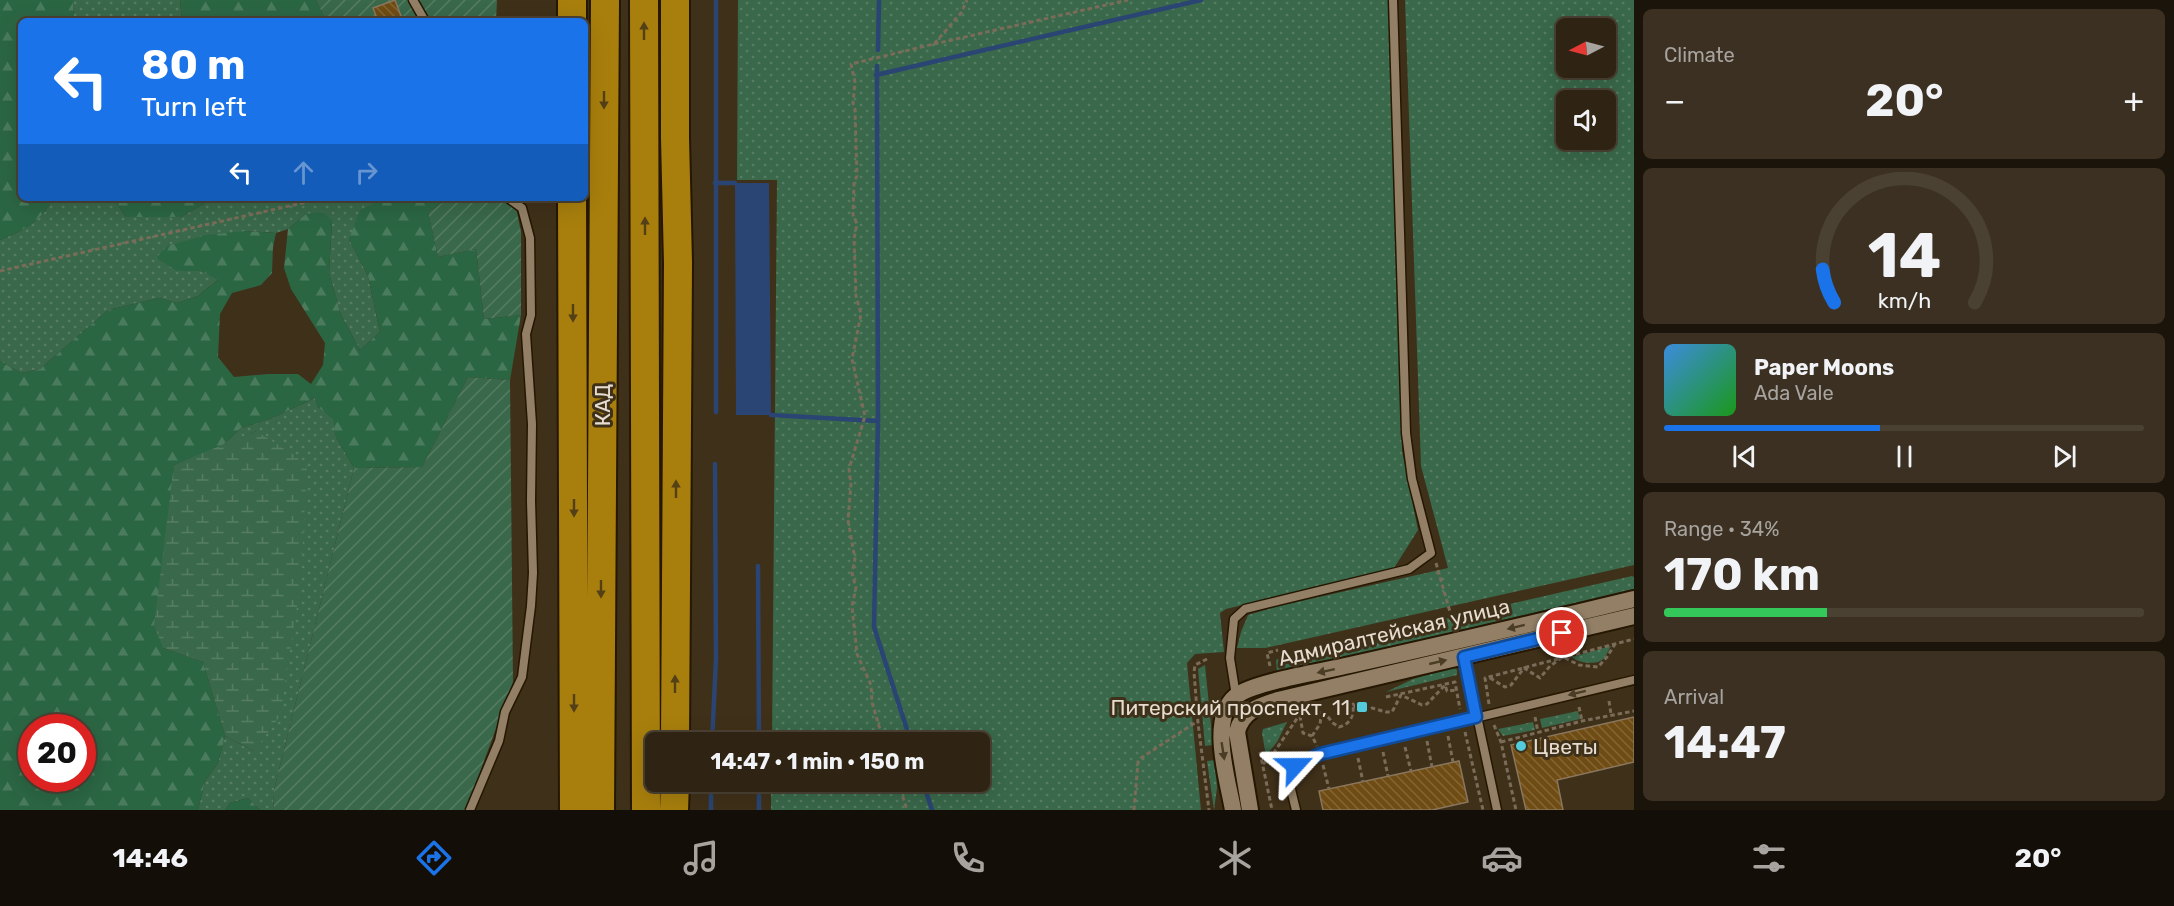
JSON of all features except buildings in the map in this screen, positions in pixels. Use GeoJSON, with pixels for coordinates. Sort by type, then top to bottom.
{"type":"FeatureCollection","features":[{"type":"Feature","properties":{"kind":"highway"},"geometry":{"type":"LineString","coordinates":[[572,0],[572,18]]}},
{"type":"Feature","properties":{"kind":"highway","name":"КАД"},"geometry":{"type":"LineString","coordinates":[[599,802],[605,0]]}},
{"type":"Feature","properties":{"kind":"highway","name":"КАД"},"geometry":{"type":"LineString","coordinates":[[644,0],[646,810]]}},
{"type":"Feature","properties":{"kind":"highway"},"geometry":{"type":"LineString","coordinates":[[675,0],[678,263],[675,732]]}},
{"type":"Feature","properties":{"kind":"highway"},"geometry":{"type":"LineString","coordinates":[[646,411],[675,138]]}},
{"type":"Feature","properties":{"kind":"highway"},"geometry":{"type":"LineString","coordinates":[[572,201],[574,810]]}},
{"type":"Feature","properties":{"kind":"highway"},"geometry":{"type":"LineString","coordinates":[[674,810],[675,792]]}},
{"type":"Feature","properties":{"kind":"street","name":"Адмиралтейская улица"},"geometry":{"type":"LineString","coordinates":[[1245,714],[1278,700],[1634,599]]}},
{"type":"Feature","properties":{"kind":"street","name":"Адмиралтейская улица"},"geometry":{"type":"LineString","coordinates":[[1236,696],[1274,682],[1634,616]]}},
{"type":"Feature","properties":{"kind":"street"},"geometry":{"type":"LineString","coordinates":[[1233,810],[1221,734],[1224,714],[1236,696]]}},
{"type":"Feature","properties":{"kind":"street"},"geometry":{"type":"LineString","coordinates":[[1245,714],[1239,723],[1237,732],[1250,810]]}},
{"type":"Feature","properties":{"kind":"lane"},"geometry":{"type":"LineString","coordinates":[[413,0],[423,18]]}},
{"type":"Feature","properties":{"kind":"lane"},"geometry":{"type":"LineString","coordinates":[[1245,714],[1236,696],[1230,658],[1234,619],[1245,609],[1409,568],[1431,553],[1412,479],[1406,433],[1393,0]]}},
{"type":"Feature","properties":{"kind":"lane"},"geometry":{"type":"LineString","coordinates":[[470,810],[499,741],[505,712],[522,677],[531,606],[533,573],[532,424],[526,334],[531,315],[530,238],[522,208],[512,201]]}},
{"type":"Feature","properties":{"kind":"lane"},"geometry":{"type":"LineString","coordinates":[[1462,649],[1497,810]]}},
{"type":"Feature","properties":{"kind":"lane"},"geometry":{"type":"LineString","coordinates":[[1296,810],[1290,773],[1295,766],[1320,754],[1634,680]]}},
{"type":"Feature","properties":{"kind":"path"},"geometry":{"type":"LineString","coordinates":[[934,44],[961,13],[968,0]]}},
{"type":"Feature","properties":{"kind":"path"},"geometry":{"type":"LineString","coordinates":[[881,732],[872,702],[871,685],[857,654],[852,606],[856,588],[852,573],[855,559],[848,520],[851,484],[849,469],[865,421],[852,359],[861,314],[856,296],[854,238],[857,224],[853,215],[854,182],[857,176],[853,103],[855,82],[851,64],[1128,0]]}},
{"type":"Feature","properties":{"kind":"path"},"geometry":{"type":"LineString","coordinates":[[0,271],[312,201]]}},
{"type":"Feature","properties":{"kind":"path"},"geometry":{"type":"LineString","coordinates":[[1431,553],[1441,578],[1450,612]]}},
{"type":"Feature","properties":{"kind":"path"},"geometry":{"type":"LineString","coordinates":[[1490,711],[1485,678],[1634,639]]}},
{"type":"Feature","properties":{"kind":"path"},"geometry":{"type":"LineString","coordinates":[[1563,657],[1579,664],[1598,667],[1616,643]]}},
{"type":"Feature","properties":{"kind":"path"},"geometry":{"type":"LineString","coordinates":[[1272,675],[1267,653],[1278,650]]}},
{"type":"Feature","properties":{"kind":"path"},"geometry":{"type":"LineString","coordinates":[[1524,668],[1540,678],[1550,666],[1563,657]]}},
{"type":"Feature","properties":{"kind":"path"},"geometry":{"type":"LineString","coordinates":[[1207,659],[1195,664],[1194,672],[1209,810]]}},
{"type":"Feature","properties":{"kind":"path"},"geometry":{"type":"LineString","coordinates":[[1489,677],[1505,687],[1511,685],[1524,668]]}},
{"type":"Feature","properties":{"kind":"path"},"geometry":{"type":"LineString","coordinates":[[1386,698],[1455,682],[1461,715]]}},
{"type":"Feature","properties":{"kind":"path"},"geometry":{"type":"LineString","coordinates":[[1445,685],[1448,691],[1456,690]]}},
{"type":"Feature","properties":{"kind":"path"},"geometry":{"type":"LineString","coordinates":[[1401,694],[1422,705],[1427,704],[1445,685]]}},
{"type":"Feature","properties":{"kind":"path"},"geometry":{"type":"LineString","coordinates":[[1312,736],[1320,724],[1322,710],[1339,727],[1352,718],[1353,704],[1360,712],[1372,708],[1392,712],[1401,694]]}},
{"type":"Feature","properties":{"kind":"path"},"geometry":{"type":"LineString","coordinates":[[1609,701],[1611,714]]}},
{"type":"Feature","properties":{"kind":"path"},"geometry":{"type":"LineString","coordinates":[[1579,707],[1582,721]]}},
{"type":"Feature","properties":{"kind":"path"},"geometry":{"type":"LineString","coordinates":[[1501,742],[1611,714],[1634,711]]}},
{"type":"Feature","properties":{"kind":"path"},"geometry":{"type":"LineString","coordinates":[[1263,764],[1271,757],[1300,714],[1303,733],[1312,736],[1317,746]]}},
{"type":"Feature","properties":{"kind":"path"},"geometry":{"type":"LineString","coordinates":[[1535,717],[1538,732]]}},
{"type":"Feature","properties":{"kind":"path"},"geometry":{"type":"LineString","coordinates":[[1134,810],[1138,762],[1193,724],[1198,723]]}},
{"type":"Feature","properties":{"kind":"path"},"geometry":{"type":"LineString","coordinates":[[1494,724],[1501,742],[1516,810]]}},
{"type":"Feature","properties":{"kind":"path"},"geometry":{"type":"LineString","coordinates":[[1464,730],[1483,810]]}},
{"type":"Feature","properties":{"kind":"path"},"geometry":{"type":"LineString","coordinates":[[1448,736],[1454,762]]}},
{"type":"Feature","properties":{"kind":"path"},"geometry":{"type":"LineString","coordinates":[[1427,741],[1432,767]]}},
{"type":"Feature","properties":{"kind":"path"},"geometry":{"type":"LineString","coordinates":[[1405,746],[1411,771]]}},
{"type":"Feature","properties":{"kind":"path"},"geometry":{"type":"LineString","coordinates":[[1260,752],[1272,810]]}},
{"type":"Feature","properties":{"kind":"path"},"geometry":{"type":"LineString","coordinates":[[1383,752],[1388,776]]}},
{"type":"Feature","properties":{"kind":"path"},"geometry":{"type":"LineString","coordinates":[[1358,758],[1363,782]]}},
{"type":"Feature","properties":{"kind":"path"},"geometry":{"type":"LineString","coordinates":[[1323,765],[1329,789]]}},
{"type":"Feature","properties":{"kind":"path"},"geometry":{"type":"LineString","coordinates":[[901,792],[907,810]]}},
{"type":"Feature","properties":{"kind":"green space"},"geometry":{"type":"Polygon","coordinates":[[[0,0],[73,0],[76,18],[18,18],[18,201],[51,201],[38,219],[0,240],[0,0]]]}},
{"type":"Feature","properties":{"kind":"green space"},"geometry":{"type":"Polygon","coordinates":[[[73,0],[180,0],[182,18],[76,18],[73,0]]]}},
{"type":"Feature","properties":{"kind":"green space"},"geometry":{"type":"Polygon","coordinates":[[[180,0],[316,0],[325,18],[182,18],[180,0]]]}},
{"type":"Feature","properties":{"kind":"green space"},"geometry":{"type":"Polygon","coordinates":[[[316,0],[497,0],[496,18],[325,18],[316,0]]]}},
{"type":"Feature","properties":{"kind":"green space"},"geometry":{"type":"Polygon","coordinates":[[[738,0],[1390,0],[1399,263],[1402,451],[1418,530],[1394,568],[1226,609],[1220,613],[1224,652],[1195,654],[1187,663],[1201,810],[771,810],[771,792],[990,792],[990,732],[772,732],[777,180],[737,180],[738,0]]]}},
{"type":"Feature","properties":{"kind":"green space"},"geometry":{"type":"Polygon","coordinates":[[[1405,0],[1634,0],[1634,565],[1265,648],[1237,648],[1248,615],[1448,568],[1421,466],[1405,0]]]}},
{"type":"Feature","properties":{"kind":"green space"},"geometry":{"type":"Polygon","coordinates":[[[51,201],[115,201],[126,217],[181,217],[209,201],[379,201],[349,239],[368,276],[380,332],[360,350],[341,315],[329,273],[332,221],[306,214],[288,229],[276,233],[246,231],[177,271],[201,271],[219,279],[198,296],[177,303],[159,298],[108,310],[40,369],[21,373],[0,361],[0,240],[38,219],[51,201]]]}},
{"type":"Feature","properties":{"kind":"green space"},"geometry":{"type":"Polygon","coordinates":[[[115,201],[209,201],[181,217],[126,217],[115,201]]]}},
{"type":"Feature","properties":{"kind":"green space"},"geometry":{"type":"Polygon","coordinates":[[[379,201],[445,201],[428,212],[438,257],[476,249],[484,319],[521,315],[510,380],[468,377],[422,467],[354,468],[336,437],[333,419],[318,407],[315,398],[272,418],[241,428],[221,447],[174,465],[163,648],[203,662],[225,736],[218,763],[205,781],[198,810],[0,810],[0,361],[21,373],[40,369],[108,310],[159,298],[177,303],[198,296],[218,280],[201,271],[177,271],[156,258],[167,246],[206,235],[246,231],[276,233],[272,273],[261,285],[232,293],[220,314],[218,357],[234,377],[298,374],[311,384],[323,365],[325,343],[291,289],[284,268],[288,229],[306,214],[322,212],[332,220],[329,273],[341,315],[360,350],[380,332],[368,276],[349,239],[360,210],[379,201]]]}},
{"type":"Feature","properties":{"kind":"green space"},"geometry":{"type":"Polygon","coordinates":[[[445,201],[515,201],[521,232],[521,315],[484,319],[476,249],[438,257],[428,212],[445,201]]]}},
{"type":"Feature","properties":{"kind":"green space"},"geometry":{"type":"Polygon","coordinates":[[[468,377],[510,380],[513,682],[466,810],[274,810],[273,794],[354,468],[422,467],[468,377]]]}},
{"type":"Feature","properties":{"kind":"green space"},"geometry":{"type":"Polygon","coordinates":[[[315,398],[318,407],[334,419],[336,437],[354,468],[273,794],[274,810],[260,810],[248,798],[230,803],[225,810],[198,810],[205,781],[218,763],[225,736],[254,751],[256,431],[221,447],[241,428],[272,418],[315,398]]]}},
{"type":"Feature","properties":{"kind":"green space"},"geometry":{"type":"Polygon","coordinates":[[[256,431],[307,463],[301,580],[280,716],[254,751],[225,736],[203,662],[163,648],[154,625],[174,465],[256,431]]]}},
{"type":"Feature","properties":{"kind":"green space"},"geometry":{"type":"Polygon","coordinates":[[[1634,577],[1634,589],[1277,673],[1276,660],[1283,656],[1634,577]]]}},
{"type":"Feature","properties":{"kind":"green space"},"geometry":{"type":"Polygon","coordinates":[[[1611,646],[1599,662],[1582,662],[1572,657],[1611,646]]]}},
{"type":"Feature","properties":{"kind":"green space"},"geometry":{"type":"Polygon","coordinates":[[[1205,665],[1213,745],[1205,746],[1198,669],[1205,665]]]}},
{"type":"Feature","properties":{"kind":"green space"},"geometry":{"type":"Polygon","coordinates":[[[1454,667],[1457,675],[1386,692],[1413,679],[1454,667]]]}},
{"type":"Feature","properties":{"kind":"green space"},"geometry":{"type":"Polygon","coordinates":[[[1578,711],[1580,719],[1542,728],[1540,719],[1578,711]]]}},
{"type":"Feature","properties":{"kind":"green space"},"geometry":{"type":"Polygon","coordinates":[[[1287,722],[1277,742],[1266,756],[1263,729],[1287,722]]]}},
{"type":"Feature","properties":{"kind":"green space"},"geometry":{"type":"Polygon","coordinates":[[[1533,722],[1535,730],[1503,736],[1498,729],[1533,722]]]}},
{"type":"Feature","properties":{"kind":"green space"},"geometry":{"type":"Polygon","coordinates":[[[1215,760],[1217,788],[1214,810],[1207,761],[1215,760]]]}},
{"type":"Feature","properties":{"kind":"green space"},"geometry":{"type":"Polygon","coordinates":[[[248,798],[260,810],[225,810],[230,803],[248,798]]]}},
{"type":"Feature","properties":{"kind":"water"},"geometry":{"type":"Polygon","coordinates":[[[735,183],[769,183],[771,415],[736,415],[735,183]]]}},
{"type":"Feature","properties":{"kind":"waterway"},"geometry":{"type":"LineString","coordinates":[[716,0],[716,412]]}},
{"type":"Feature","properties":{"kind":"waterway"},"geometry":{"type":"LineString","coordinates":[[878,50],[879,0]]}},
{"type":"Feature","properties":{"kind":"waterway"},"geometry":{"type":"LineString","coordinates":[[876,75],[1201,0]]}},
{"type":"Feature","properties":{"kind":"waterway"},"geometry":{"type":"LineString","coordinates":[[877,66],[878,421],[874,627],[908,732]]}},
{"type":"Feature","properties":{"kind":"waterway"},"geometry":{"type":"LineString","coordinates":[[715,183],[735,183]]}},
{"type":"Feature","properties":{"kind":"waterway"},"geometry":{"type":"LineString","coordinates":[[771,415],[878,421]]}},
{"type":"Feature","properties":{"kind":"waterway"},"geometry":{"type":"LineString","coordinates":[[712,732],[716,659],[715,464]]}},
{"type":"Feature","properties":{"kind":"waterway"},"geometry":{"type":"LineString","coordinates":[[758,566],[759,732]]}},
{"type":"Feature","properties":{"kind":"waterway"},"geometry":{"type":"LineString","coordinates":[[711,792],[711,810]]}},
{"type":"Feature","properties":{"kind":"waterway"},"geometry":{"type":"LineString","coordinates":[[759,792],[759,810]]}},
{"type":"Feature","properties":{"kind":"waterway"},"geometry":{"type":"LineString","coordinates":[[926,792],[932,810]]}},
{"type":"Feature","properties":{"kind":"place","name":"Питерский проспект, 11"},"geometry":{"type":"Point","coordinates":[1362,707]}},
{"type":"Feature","properties":{"kind":"place","name":"Цветы"},"geometry":{"type":"Point","coordinates":[1521,746]}},
{"type":"Feature","properties":{"kind":"route"},"geometry":{"type":"LineString","coordinates":[[1295,766],[1320,754],[1476,717],[1464,657],[1562,633]]}}]}
